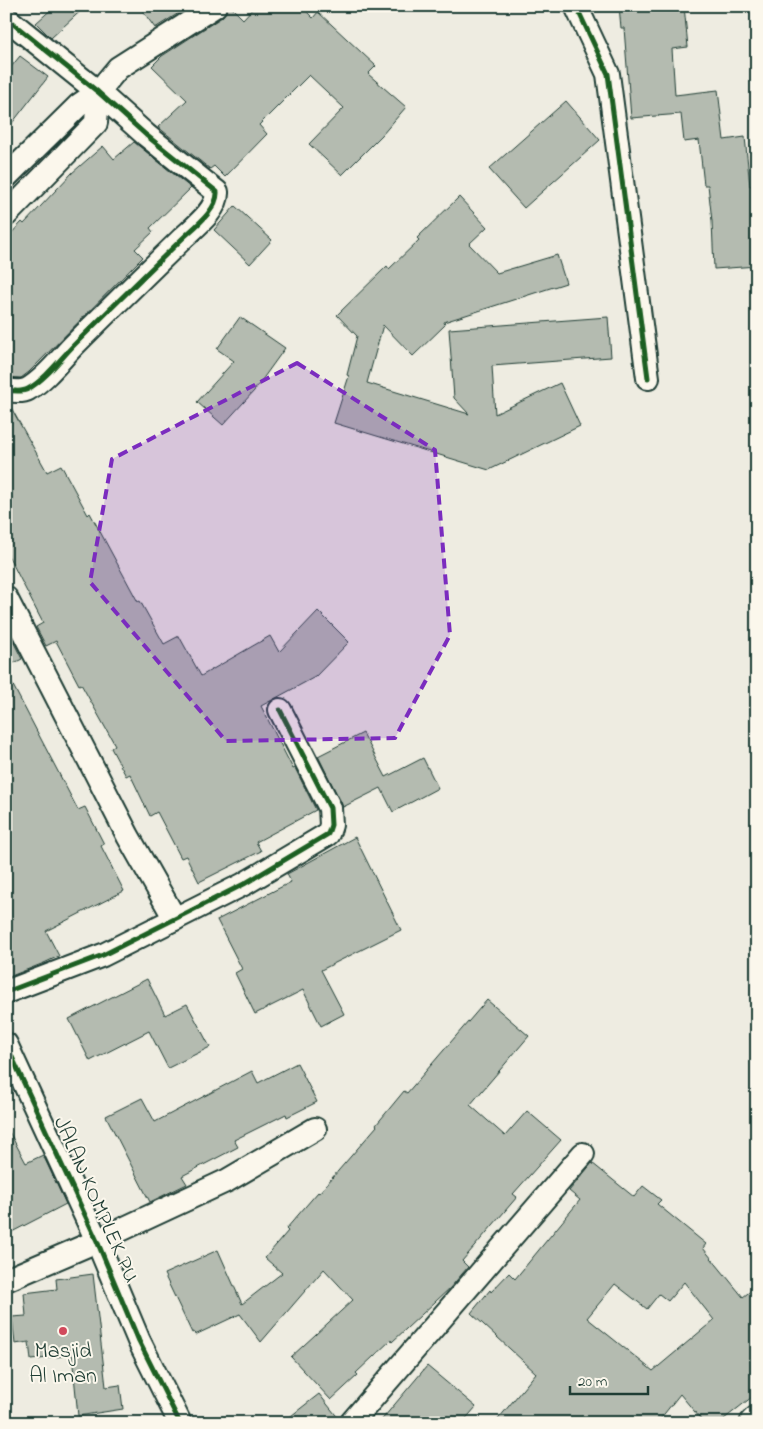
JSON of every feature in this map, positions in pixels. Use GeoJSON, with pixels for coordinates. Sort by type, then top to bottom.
{"type":"FeatureCollection","features":[{"type":"Feature","properties":{"kind":"street"},"geometry":{"type":"LineString","coordinates":[[6,176],[79,105],[98,92],[118,68],[216,6]]}},
{"type":"Feature","properties":{"kind":"street"},"geometry":{"type":"LineString","coordinates":[[576,6],[608,74],[648,378]]}},
{"type":"Feature","properties":{"kind":"street"},"geometry":{"type":"LineString","coordinates":[[6,18],[217,192],[214,204],[200,222],[110,309],[40,381],[26,391],[6,390]]}},
{"type":"Feature","properties":{"kind":"street"},"geometry":{"type":"LineString","coordinates":[[6,216],[96,123],[98,92]]}},
{"type":"Feature","properties":{"kind":"street"},"geometry":{"type":"LineString","coordinates":[[6,598],[128,836],[175,919]]}},
{"type":"Feature","properties":{"kind":"street"},"geometry":{"type":"LineString","coordinates":[[6,992],[103,954],[175,919],[244,884],[328,834],[331,825],[330,808],[280,710]]}},
{"type":"Feature","properties":{"kind":"street","name":"JALAN KOMPLEK PU"},"geometry":{"type":"LineString","coordinates":[[6,1044],[97,1241],[139,1341],[180,1423]]}},
{"type":"Feature","properties":{"kind":"street"},"geometry":{"type":"LineString","coordinates":[[6,1280],[97,1241],[228,1180],[315,1129]]}},
{"type":"Feature","properties":{"kind":"street"},"geometry":{"type":"LineString","coordinates":[[351,1423],[583,1154]]}},
{"type":"Feature","properties":{"kind":"highlighted area"},"geometry":{"type":"Polygon","coordinates":[[[297,363],[435,450],[450,635],[395,738],[226,741],[90,582],[112,459],[297,363]]]}},
{"type":"Feature","properties":{"kind":"building"},"geometry":{"type":"Polygon","coordinates":[[[55,6],[86,6],[51,38],[36,23],[55,6]]]}},
{"type":"Feature","properties":{"kind":"building"},"geometry":{"type":"Polygon","coordinates":[[[139,6],[190,6],[155,28],[139,6]]]}},
{"type":"Feature","properties":{"kind":"building"},"geometry":{"type":"Polygon","coordinates":[[[228,6],[243,19],[255,6],[301,6],[313,18],[318,12],[376,66],[368,74],[406,107],[382,135],[342,175],[309,144],[344,108],[309,75],[259,125],[267,134],[225,177],[214,166],[210,169],[158,127],[187,100],[152,66],[162,56],[222,17],[228,6]]]}},
{"type":"Feature","properties":{"kind":"building"},"geometry":{"type":"Polygon","coordinates":[[[619,6],[684,6],[688,47],[672,49],[675,95],[718,90],[724,140],[745,137],[750,186],[757,185],[757,266],[714,269],[708,185],[704,185],[699,140],[684,142],[681,114],[631,118],[624,28],[621,28],[619,6]]]}},
{"type":"Feature","properties":{"kind":"building"},"geometry":{"type":"Polygon","coordinates":[[[20,56],[48,77],[6,131],[6,73],[20,56]]]}},
{"type":"Feature","properties":{"kind":"building"},"geometry":{"type":"Polygon","coordinates":[[[566,101],[600,140],[524,208],[489,169],[566,101]]]}},
{"type":"Feature","properties":{"kind":"building"},"geometry":{"type":"Polygon","coordinates":[[[134,142],[191,188],[150,228],[153,232],[135,249],[143,257],[29,372],[21,378],[6,377],[6,239],[22,222],[24,224],[72,173],[103,146],[114,159],[134,142]]]}},
{"type":"Feature","properties":{"kind":"building"},"geometry":{"type":"Polygon","coordinates":[[[459,197],[487,227],[469,244],[497,273],[557,255],[566,283],[444,322],[445,325],[413,356],[383,325],[367,383],[469,414],[454,398],[449,329],[608,317],[611,357],[492,366],[495,414],[560,383],[580,426],[489,470],[334,423],[349,376],[347,375],[357,336],[337,315],[387,266],[389,269],[419,240],[417,238],[459,197]]]}},
{"type":"Feature","properties":{"kind":"building"},"geometry":{"type":"Polygon","coordinates":[[[235,206],[272,240],[250,264],[214,230],[235,206]]]}},
{"type":"Feature","properties":{"kind":"building"},"geometry":{"type":"Polygon","coordinates":[[[240,317],[285,348],[254,391],[223,425],[197,402],[234,361],[217,349],[240,317]]]}},
{"type":"Feature","properties":{"kind":"building"},"geometry":{"type":"Polygon","coordinates":[[[6,403],[9,404],[47,472],[61,465],[88,515],[90,513],[138,602],[140,601],[164,644],[179,636],[201,676],[270,636],[279,652],[318,611],[349,642],[315,677],[261,706],[316,810],[256,842],[261,851],[199,882],[186,856],[181,858],[157,812],[150,816],[130,774],[126,776],[111,748],[115,745],[81,684],[79,685],[56,641],[46,646],[36,627],[43,623],[6,551],[6,403]]]}},
{"type":"Feature","properties":{"kind":"building"},"geometry":{"type":"Polygon","coordinates":[[[12,639],[22,659],[6,667],[6,643],[12,639]]]}},
{"type":"Feature","properties":{"kind":"building"},"geometry":{"type":"Polygon","coordinates":[[[6,672],[78,810],[85,807],[104,844],[101,846],[124,891],[46,931],[59,956],[6,978],[6,672]]]}},
{"type":"Feature","properties":{"kind":"building"},"geometry":{"type":"Polygon","coordinates":[[[363,733],[386,777],[423,758],[438,788],[393,812],[381,788],[343,807],[318,756],[363,733]]]}},
{"type":"Feature","properties":{"kind":"building"},"geometry":{"type":"Polygon","coordinates":[[[355,837],[401,930],[321,970],[344,1014],[321,1026],[303,990],[255,1014],[235,973],[242,969],[217,920],[291,882],[287,874],[355,837]]]}},
{"type":"Feature","properties":{"kind":"building"},"geometry":{"type":"Polygon","coordinates":[[[147,979],[165,1015],[187,1004],[210,1047],[168,1068],[149,1031],[90,1061],[69,1019],[147,979]]]}},
{"type":"Feature","properties":{"kind":"building"},"geometry":{"type":"Polygon","coordinates":[[[487,1000],[529,1036],[470,1105],[505,1136],[527,1111],[561,1140],[513,1194],[517,1197],[462,1261],[468,1267],[450,1288],[392,1342],[391,1340],[331,1400],[291,1357],[353,1300],[324,1269],[261,1342],[240,1314],[195,1335],[194,1332],[192,1333],[164,1274],[218,1250],[242,1304],[282,1273],[265,1258],[288,1231],[286,1229],[377,1126],[404,1091],[407,1093],[487,1000]]]}},
{"type":"Feature","properties":{"kind":"building"},"geometry":{"type":"Polygon","coordinates":[[[297,1063],[317,1102],[287,1117],[286,1114],[234,1140],[238,1147],[182,1176],[187,1184],[150,1202],[106,1116],[142,1098],[155,1122],[252,1071],[258,1083],[297,1063]]]}},
{"type":"Feature","properties":{"kind":"building"},"geometry":{"type":"Polygon","coordinates":[[[6,1126],[26,1163],[43,1155],[66,1204],[6,1235],[6,1126]]]}},
{"type":"Feature","properties":{"kind":"building"},"geometry":{"type":"Polygon","coordinates":[[[592,1163],[634,1197],[643,1186],[661,1200],[657,1204],[706,1244],[703,1248],[743,1297],[757,1286],[757,1393],[719,1423],[704,1423],[680,1394],[657,1423],[495,1423],[536,1373],[471,1313],[490,1290],[491,1292],[509,1273],[515,1279],[580,1200],[569,1191],[592,1163]],[[684,1282],[668,1301],[659,1294],[647,1309],[615,1284],[587,1318],[653,1371],[714,1320],[684,1282]]]}},
{"type":"Feature","properties":{"kind":"building"},"geometry":{"type":"Polygon","coordinates":[[[93,1274],[106,1387],[120,1385],[123,1409],[78,1416],[72,1355],[31,1360],[29,1342],[15,1344],[12,1317],[26,1316],[24,1293],[57,1289],[56,1279],[93,1274]]]}},
{"type":"Feature","properties":{"kind":"building"},"geometry":{"type":"Polygon","coordinates":[[[427,1366],[476,1407],[462,1423],[379,1423],[427,1366]]]}},
{"type":"Feature","properties":{"kind":"building"},"geometry":{"type":"Polygon","coordinates":[[[319,1394],[339,1419],[338,1423],[282,1423],[319,1394]]]}},
{"type":"Feature","properties":{"kind":"cycle path"},"geometry":{"type":"LineString","coordinates":[[576,6],[608,74],[648,378]]}},
{"type":"Feature","properties":{"kind":"cycle path"},"geometry":{"type":"LineString","coordinates":[[6,18],[217,192],[214,205],[205,217],[47,374],[26,390],[6,390]]}},
{"type":"Feature","properties":{"kind":"cycle path"},"geometry":{"type":"LineString","coordinates":[[6,992],[103,955],[244,884],[328,834],[331,825],[330,808],[280,710]]}},
{"type":"Feature","properties":{"kind":"cycle path"},"geometry":{"type":"LineString","coordinates":[[6,1044],[97,1241],[139,1341],[180,1423]]}},
{"type":"Feature","properties":{"kind":"place","name":"Masjid Al Iman"},"geometry":{"type":"Point","coordinates":[63,1331]}}]}
